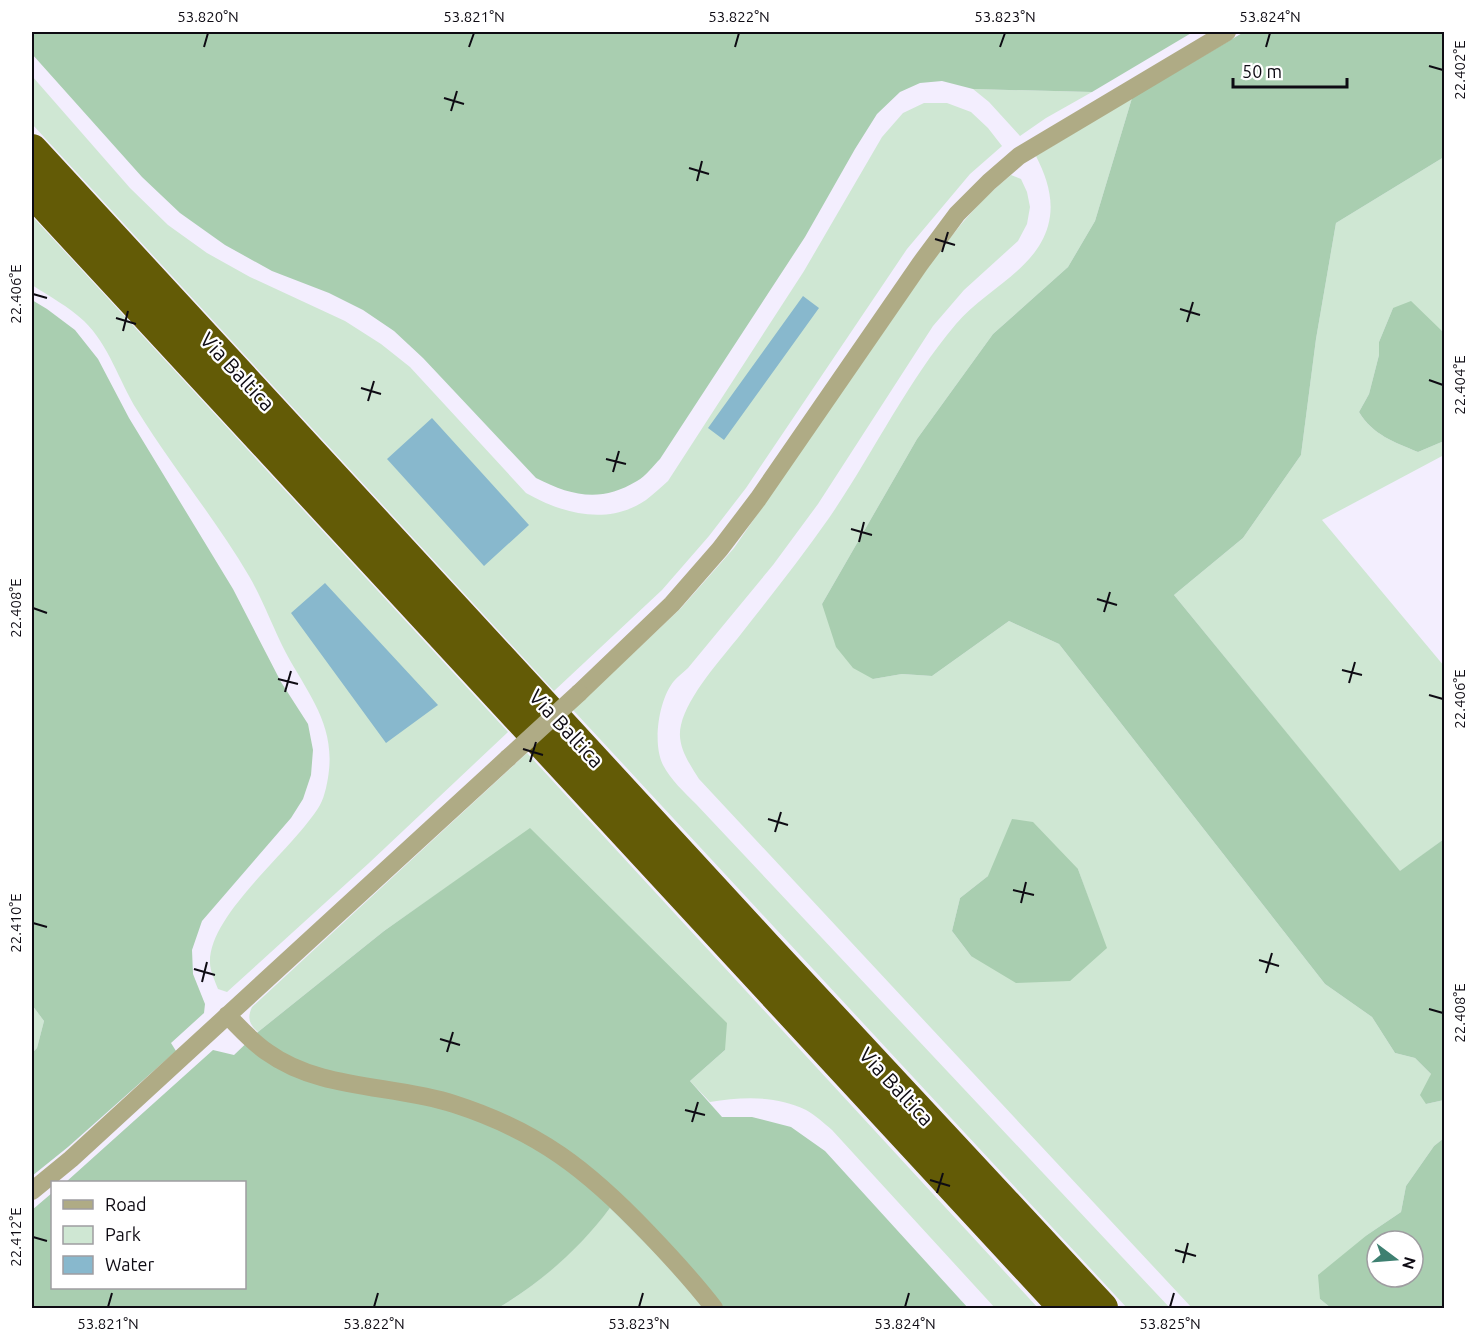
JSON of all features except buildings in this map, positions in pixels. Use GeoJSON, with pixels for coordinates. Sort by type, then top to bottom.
{"type":"FeatureCollection","features":[{"type":"Feature","properties":{"kind":"highway","name":"Via Baltica"},"geometry":{"type":"LineString","coordinates":[[32,150],[1102,1308]]}},
{"type":"Feature","properties":{"kind":"highway","name":"Via Baltica"},"geometry":{"type":"LineString","coordinates":[[32,191],[1065,1308]]}},
{"type":"Feature","properties":{"kind":"street"},"geometry":{"type":"LineString","coordinates":[[32,1191],[71,1159],[579,693],[672,604],[720,549],[758,499],[957,214],[989,182],[1019,156],[1227,32]]}},
{"type":"Feature","properties":{"kind":"street"},"geometry":{"type":"LineString","coordinates":[[227,1015],[268,1053],[319,1077],[452,1103],[490,1116],[531,1135],[571,1162],[611,1195],[670,1257],[714,1308]]}},
{"type":"Feature","properties":{"kind":"green space"},"geometry":{"type":"Polygon","coordinates":[[[32,32],[1193,32],[1092,92],[973,89],[942,81],[920,83],[900,92],[877,114],[805,237],[660,459],[637,481],[624,488],[611,492],[586,494],[561,489],[536,478],[423,358],[394,331],[363,310],[329,293],[272,271],[225,245],[180,213],[142,177],[32,54],[32,32]]]}},
{"type":"Feature","properties":{"kind":"green space"},"geometry":{"type":"Polygon","coordinates":[[[1244,32],[1444,32],[1444,157],[1336,223],[1316,339],[1301,455],[1243,538],[1174,595],[1400,871],[1444,839],[1444,1100],[1426,1104],[1420,1095],[1431,1074],[1415,1058],[1395,1053],[1372,1017],[1325,984],[1059,644],[1009,621],[932,676],[902,674],[873,679],[853,668],[836,647],[822,604],[917,439],[993,334],[1068,267],[1095,221],[1132,98],[1244,32]]]}},
{"type":"Feature","properties":{"kind":"green space"},"geometry":{"type":"Polygon","coordinates":[[[32,76],[130,188],[168,225],[207,253],[250,277],[345,321],[381,344],[410,367],[526,493],[555,507],[586,514],[616,513],[631,508],[646,500],[668,481],[804,271],[882,137],[903,113],[924,103],[947,103],[971,112],[1002,146],[970,174],[907,249],[746,488],[709,536],[662,590],[554,691],[32,124],[32,76]]]}},
{"type":"Feature","properties":{"kind":"green space"},"geometry":{"type":"Polygon","coordinates":[[[973,89],[1092,92],[1046,118],[1020,136],[989,102],[973,89]]]}},
{"type":"Feature","properties":{"kind":"green space"},"geometry":{"type":"Polygon","coordinates":[[[1132,98],[1095,221],[1068,267],[993,334],[917,439],[822,604],[873,679],[902,674],[932,676],[1009,621],[1059,644],[1325,984],[1372,1017],[1395,1053],[1415,1058],[1431,1074],[1426,1104],[1444,1100],[1444,1138],[1434,1146],[1406,1186],[1401,1212],[1376,1229],[1365,1229],[1365,1238],[1320,1299],[1331,1308],[1192,1308],[699,779],[680,740],[685,713],[698,689],[829,518],[921,370],[967,312],[1021,268],[1041,242],[1048,226],[1051,208],[1044,173],[1036,156],[1132,98]],[[1078,869],[988,876],[960,898],[952,931],[971,956],[1090,903],[1078,869]]]}},
{"type":"Feature","properties":{"kind":"green space"},"geometry":{"type":"Polygon","coordinates":[[[1444,157],[1444,347],[1442,331],[1393,308],[1379,342],[1379,355],[1369,394],[1359,412],[1377,432],[1418,452],[1444,441],[1444,455],[1322,520],[1444,666],[1444,839],[1400,872],[1174,595],[1243,538],[1301,455],[1316,339],[1336,223],[1444,157]]]}},
{"type":"Feature","properties":{"kind":"green space"},"geometry":{"type":"Polygon","coordinates":[[[1011,175],[1021,179],[1030,207],[1027,224],[1018,241],[964,290],[933,326],[818,504],[773,565],[688,668],[674,681],[661,710],[658,745],[663,765],[678,786],[1170,1308],[1127,1308],[573,710],[681,608],[734,548],[938,253],[977,206],[1011,175]]]}},
{"type":"Feature","properties":{"kind":"green space"},"geometry":{"type":"Polygon","coordinates":[[[32,216],[508,732],[227,992],[218,989],[212,973],[210,963],[213,944],[237,903],[292,841],[320,805],[329,770],[327,737],[317,708],[286,653],[249,576],[137,410],[100,341],[78,316],[32,285],[32,216]]]}},
{"type":"Feature","properties":{"kind":"green space"},"geometry":{"type":"Polygon","coordinates":[[[32,300],[75,330],[98,359],[129,418],[233,589],[281,682],[308,724],[313,750],[311,775],[303,799],[291,818],[202,921],[192,950],[193,974],[205,1004],[204,1013],[171,1043],[176,1051],[32,1176],[32,1053],[37,1048],[44,1021],[32,1005],[32,300]]]}},
{"type":"Feature","properties":{"kind":"green space"},"geometry":{"type":"Polygon","coordinates":[[[1411,301],[1442,331],[1444,347],[1444,441],[1418,452],[1377,432],[1359,412],[1369,394],[1379,355],[1379,342],[1393,308],[1411,301]]]}},
{"type":"Feature","properties":{"kind":"green space"},"geometry":{"type":"Polygon","coordinates":[[[527,753],[1038,1308],[995,1308],[832,1130],[809,1112],[794,1105],[758,1098],[710,1102],[690,1081],[725,1050],[530,829],[384,931],[258,1032],[255,1029],[249,1018],[252,1007],[527,753]]]}},
{"type":"Feature","properties":{"kind":"green space"},"geometry":{"type":"Polygon","coordinates":[[[1012,819],[1033,822],[1078,869],[1107,948],[1070,981],[1016,983],[971,956],[952,931],[960,898],[988,876],[1012,819]]]}},
{"type":"Feature","properties":{"kind":"green space"},"geometry":{"type":"Polygon","coordinates":[[[530,828],[727,1023],[725,1050],[690,1081],[722,1117],[752,1117],[791,1127],[825,1151],[968,1308],[704,1308],[661,1259],[610,1208],[559,1264],[498,1308],[32,1308],[32,1210],[51,1194],[51,1289],[246,1289],[246,1181],[67,1181],[213,1050],[234,1055],[258,1032],[384,931],[530,828]]]}},
{"type":"Feature","properties":{"kind":"green space"},"geometry":{"type":"Polygon","coordinates":[[[32,1005],[44,1021],[37,1048],[32,1053],[32,1005]]]}},
{"type":"Feature","properties":{"kind":"green space"},"geometry":{"type":"Polygon","coordinates":[[[1444,1138],[1444,1308],[1331,1308],[1320,1299],[1318,1275],[1365,1237],[1365,1289],[1425,1289],[1425,1229],[1376,1229],[1401,1212],[1406,1186],[1434,1146],[1444,1138]]]}},
{"type":"Feature","properties":{"kind":"green space"},"geometry":{"type":"Polygon","coordinates":[[[610,1208],[661,1259],[704,1308],[498,1308],[559,1263],[586,1237],[610,1208]]]}},
{"type":"Feature","properties":{"kind":"water"},"geometry":{"type":"Polygon","coordinates":[[[803,296],[819,308],[724,440],[708,428],[803,296]]]}},
{"type":"Feature","properties":{"kind":"water"},"geometry":{"type":"Polygon","coordinates":[[[432,418],[529,525],[484,566],[387,459],[432,418]]]}},
{"type":"Feature","properties":{"kind":"water"},"geometry":{"type":"Polygon","coordinates":[[[325,583],[438,705],[386,743],[291,613],[325,583]]]}}]}
